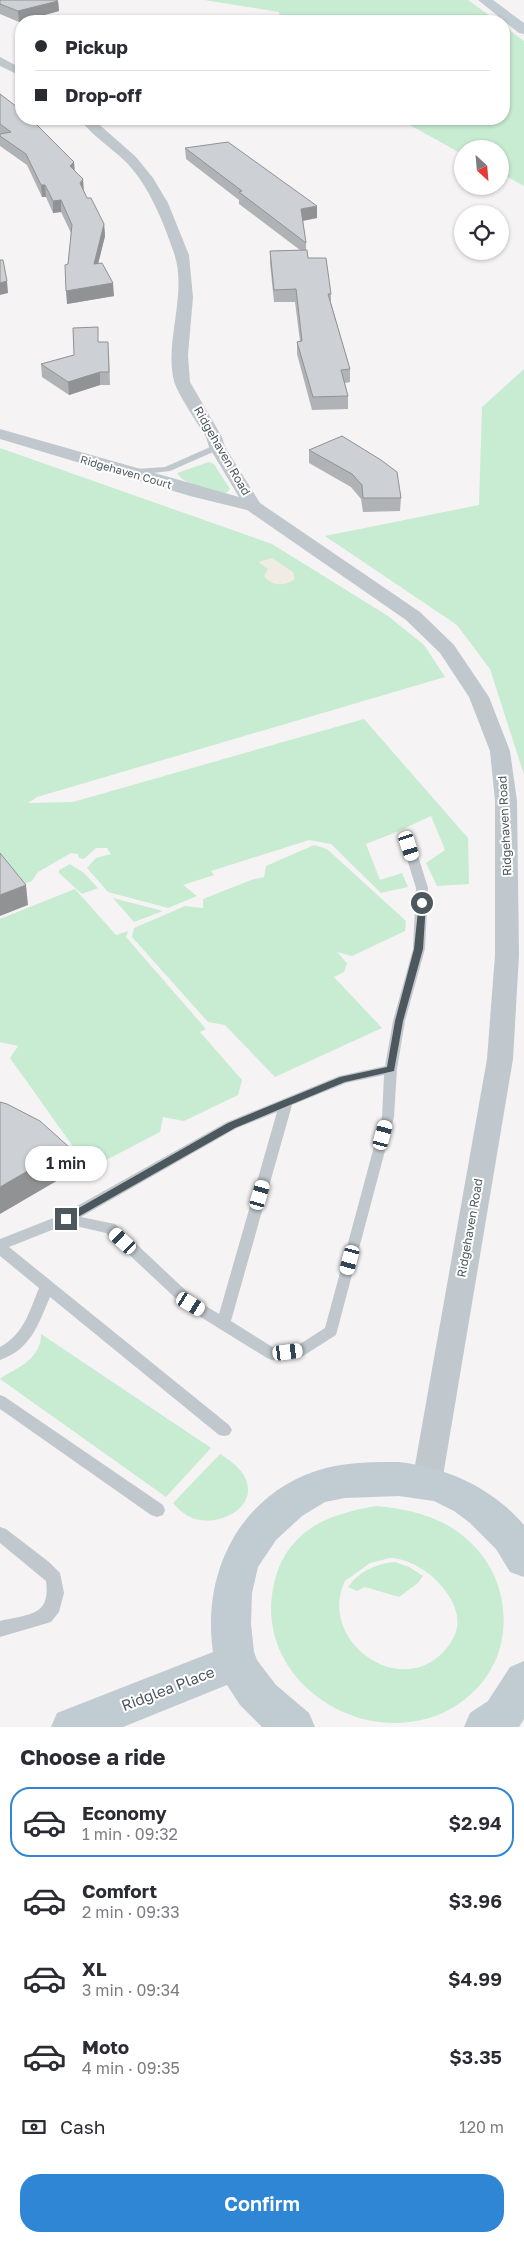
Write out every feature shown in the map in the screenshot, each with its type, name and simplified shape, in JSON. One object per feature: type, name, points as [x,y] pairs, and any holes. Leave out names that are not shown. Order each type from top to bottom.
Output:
[{"type":"street","points":[[485,0],[504,15]]},
{"type":"street","points":[[510,19],[524,30]]},
{"type":"street","points":[[0,61],[15,69]]},
{"type":"street","name":"Ridgehaven Road","points":[[93,125],[131,160],[148,181],[161,203],[182,255],[186,297],[180,355],[182,382],[214,437],[217,447],[253,506],[413,616],[447,649],[479,697],[500,751],[506,802],[507,881],[507,955],[500,1058],[426,1482]]},
{"type":"street","name":"Ridgehaven Court","points":[[0,434],[196,492],[253,506]]},
{"type":"street","points":[[294,1727],[259,1698],[236,1662],[230,1630],[232,1593],[242,1557],[256,1536],[280,1512],[307,1492],[338,1482],[394,1477],[426,1482],[461,1495],[483,1509],[507,1533],[524,1556]]},
{"type":"street","name":"Ridglea Place","points":[[72,1727],[236,1662]]},
{"type":"street","points":[[485,1727],[503,1715],[524,1681]]},
{"type":"lane","points":[[121,470],[143,472],[167,469],[217,447]]},
{"type":"lane","points":[[66,1219],[110,1228],[191,1304],[272,1354],[304,1350],[331,1331],[388,1118],[391,1069],[399,1021],[419,949],[422,888],[409,846]]},
{"type":"lane","points":[[224,1430],[0,1246],[66,1219],[232,1126],[343,1079],[391,1069]]},
{"type":"lane","points":[[223,1324],[286,1103]]},
{"type":"lane","points":[[0,1354],[18,1344],[30,1325],[48,1287]]},
{"type":"lane","points":[[0,1401],[157,1510]]},
{"type":"lane","points":[[0,1534],[54,1578],[56,1593],[53,1607],[46,1617],[0,1629]]},
{"type":"green space","points":[[204,0],[468,0],[489,15],[280,15],[279,12]]},
{"type":"green space","points":[[510,30],[524,41],[524,186],[509,178],[509,140],[454,140],[454,150],[410,125],[510,125]]},
{"type":"green space","points":[[524,369],[524,775],[490,669],[457,625],[325,536],[479,505],[482,407]]},
{"type":"green space","points":[[0,448],[272,544],[388,616],[424,645],[445,677],[37,797],[28,803],[73,802],[364,719],[468,838],[469,884],[437,886],[426,863],[445,850],[431,816],[366,844],[380,880],[402,873],[408,887],[381,893],[331,844],[309,840],[211,871],[214,875],[183,885],[197,896],[168,908],[108,892],[87,868],[96,858],[111,854],[107,848],[96,848],[84,859],[79,858],[78,854],[71,853],[38,872],[32,881],[14,888],[0,870]]},
{"type":"green space","points":[[209,462],[214,464],[230,489],[226,493],[192,485],[177,473]]},
{"type":"green space","points":[[314,845],[327,849],[406,921],[405,931],[352,956],[337,952],[347,963],[344,972],[334,977],[382,1028],[275,1077],[225,1025],[208,1022],[132,937],[134,928],[185,906],[203,908],[203,899],[251,880],[264,877],[266,866]]},
{"type":"green space","points":[[70,864],[84,873],[98,888],[82,894],[59,873],[59,870]]},
{"type":"green space","points":[[75,889],[116,935],[128,931],[126,937],[206,1029],[200,1032],[242,1080],[238,1095],[184,1121],[163,1117],[160,1132],[106,1160],[77,1152],[10,1058],[18,1046],[0,1042],[0,919]]},
{"type":"green space","points":[[113,898],[163,911],[134,922]]},
{"type":"green space","points":[[41,1334],[211,1448],[166,1497],[0,1379],[23,1365],[33,1356],[39,1346]]},
{"type":"green space","points":[[220,1454],[235,1465],[243,1474],[248,1486],[247,1497],[242,1506],[234,1513],[223,1518],[199,1520],[188,1516],[173,1503]]},
{"type":"green space","points":[[376,1506],[401,1509],[438,1520],[460,1533],[470,1542],[484,1558],[495,1577],[501,1597],[504,1618],[502,1638],[496,1658],[486,1677],[472,1693],[455,1707],[436,1716],[404,1723],[393,1723],[367,1720],[343,1712],[321,1699],[302,1683],[287,1663],[276,1641],[271,1616],[273,1589],[278,1570],[286,1553],[312,1527],[332,1517]],"holes":[[[390,1558],[415,1565],[436,1580],[451,1599],[457,1618],[457,1630],[451,1642],[433,1661],[412,1669],[391,1668],[371,1659],[354,1645],[343,1626],[339,1604],[345,1581],[370,1563]]]},
{"type":"green space","points":[[395,1562],[409,1567],[423,1576],[418,1583],[399,1597],[365,1587],[357,1591],[348,1587],[368,1569],[381,1564]]},
{"type":"sand","points":[[272,558],[293,572],[295,579],[283,584],[270,582],[264,576],[268,569],[258,562]]},
{"type":"building","points":[[0,0],[58,1],[18,11],[0,4]]},
{"type":"building","points":[[0,94],[15,105],[15,125],[37,125],[74,162],[70,166],[83,179],[80,183],[87,198],[91,198],[104,224],[94,264],[102,263],[113,283],[66,291],[65,265],[68,264],[72,225],[61,200],[53,201],[45,185],[41,185],[26,154],[0,136],[0,134],[11,132],[0,124]]},
{"type":"building","points":[[228,142],[317,206],[301,209],[306,243],[185,148]]},
{"type":"building","points":[[307,250],[308,258],[326,258],[331,294],[328,294],[350,369],[341,370],[348,396],[313,397],[297,342],[302,341],[296,289],[274,290],[270,251]]},
{"type":"building","points":[[0,260],[3,260],[7,281],[0,283]]},
{"type":"building","points":[[98,327],[98,342],[108,342],[109,372],[100,372],[68,382],[41,364],[74,355],[73,328]]},
{"type":"building","points":[[342,436],[397,472],[401,498],[363,498],[362,485],[352,474],[309,450]]},
{"type":"building","points":[[0,853],[26,885],[0,895]]},
{"type":"building","points":[[0,1102],[40,1121],[69,1147],[0,1187]]},
{"type":"route","points":[[66,1219],[232,1126],[343,1079],[391,1069],[399,1021],[419,949],[422,903]]}]
